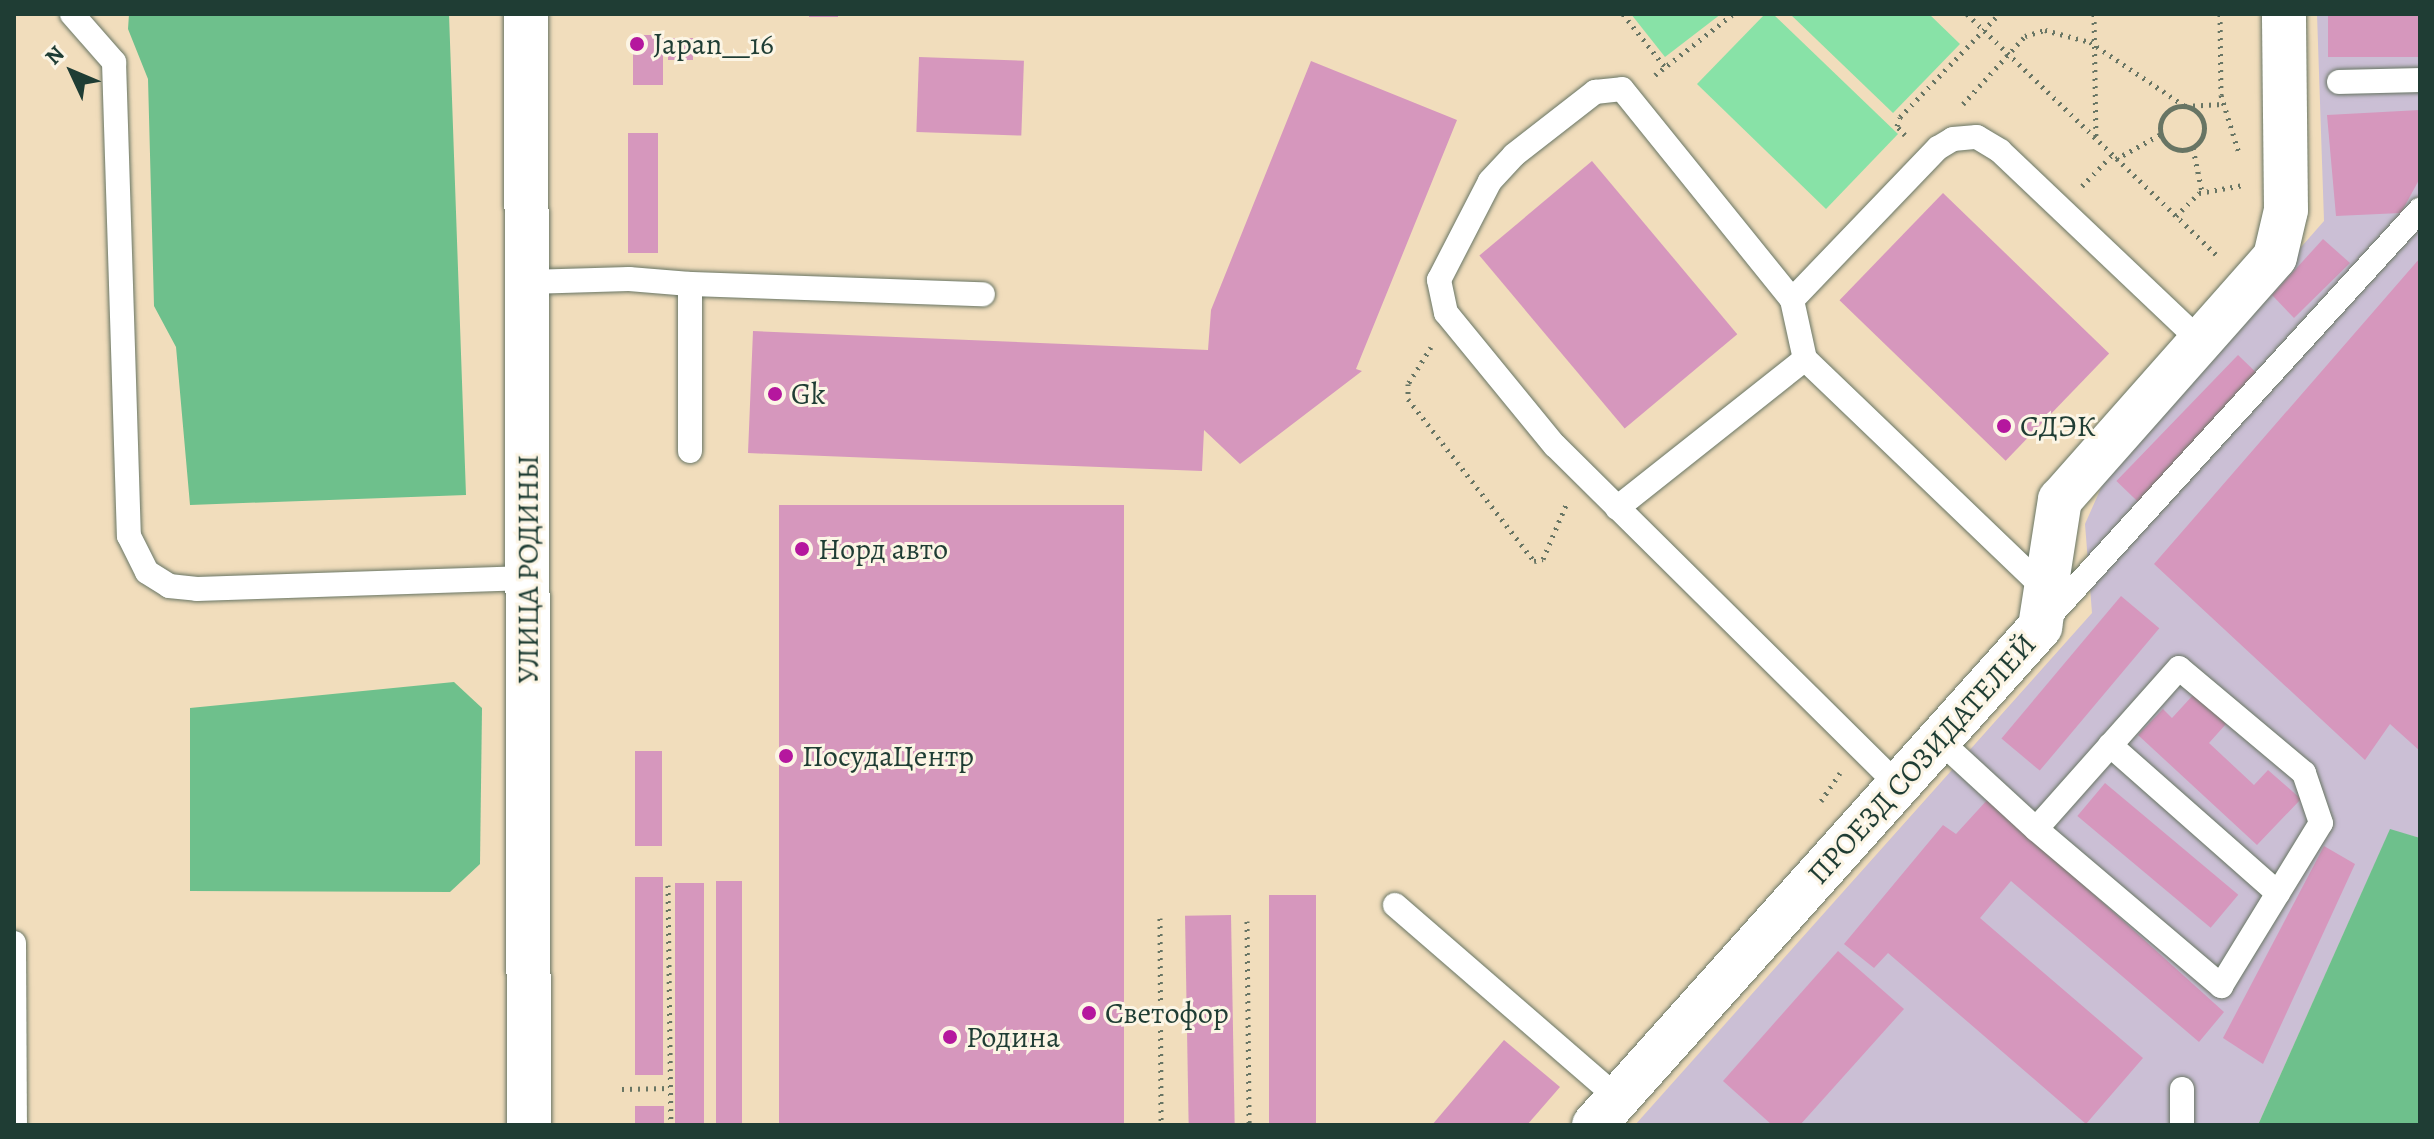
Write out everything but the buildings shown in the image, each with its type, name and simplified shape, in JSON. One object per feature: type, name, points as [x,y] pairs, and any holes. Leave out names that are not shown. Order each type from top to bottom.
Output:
[{"type":"street","name":"УЛИЦА РОДИНЫ","points":[[526,14],[529,1125]]},
{"type":"street","points":[[2042,608],[2060,500],[2262,273],[2284,231],[2284,14]]},
{"type":"street","name":"ПРОЕЗД СОЗИДАТЕЛЕЙ","points":[[1606,1112],[1899,786],[2042,608]]},
{"type":"lane","points":[[72,14],[114,62],[129,536],[147,572],[169,586],[197,589],[528,578]]},
{"type":"lane","points":[[2339,82],[2420,80]]},
{"type":"lane","points":[[1899,786],[1542,433],[1449,317],[1441,303],[1439,280],[1496,173],[1595,92],[1614,88],[1631,95],[1792,300],[1805,359],[2042,608],[2420,210]]},
{"type":"lane","points":[[1792,300],[1929,157],[1953,139],[1966,136],[1988,141],[2000,151],[2201,342]]},
{"type":"lane","points":[[528,282],[983,294]]},
{"type":"lane","points":[[690,284],[690,451]]},
{"type":"lane","points":[[1617,508],[1805,359]]},
{"type":"lane","points":[[1938,739],[2036,829],[2221,986],[2321,823],[2304,773],[2179,668],[2036,829]]},
{"type":"lane","points":[[2110,745],[2278,893]]},
{"type":"lane","points":[[1395,905],[1606,1112]]},
{"type":"lane","points":[[14,943],[15,1125]]},
{"type":"lane","points":[[2182,1089],[2182,1125]]},
{"type":"path","points":[[1623,14],[1665,67]]},
{"type":"path","points":[[1631,95],[1733,14]]},
{"type":"path","points":[[1967,14],[2226,264],[2228,257]]},
{"type":"path","points":[[1929,157],[1897,121],[1999,14]]},
{"type":"path","points":[[2094,14],[2096,139]]},
{"type":"path","points":[[2220,14],[2223,104],[2242,166]]},
{"type":"path","points":[[1966,136],[1964,101],[2008,53],[2032,31],[2069,33],[2095,45],[2199,113],[2205,128],[2193,148],[2202,192]]},
{"type":"path","points":[[2161,134],[2163,117],[2185,106],[2223,104]]},
{"type":"path","points":[[2161,134],[2177,150],[2193,148]]},
{"type":"path","points":[[2116,159],[2141,141],[2161,134]]},
{"type":"path","points":[[2242,199],[2243,176]]},
{"type":"path","points":[[2176,216],[2202,192],[2243,185]]},
{"type":"path","points":[[1449,317],[1408,384],[1408,399],[1534,561],[1543,559],[1559,521]]},
{"type":"path","points":[[668,885],[671,1125]]},
{"type":"path","points":[[1160,918],[1161,1125]]},
{"type":"path","points":[[1247,921],[1249,1125]]},
{"type":"path","points":[[622,1089],[670,1088]]},
{"type":"shaded area","points":[[2317,14],[2420,14],[2420,838],[2390,830],[2258,1125],[1635,1125],[2092,613],[2085,524],[2113,461],[2324,221]]},
{"type":"green space","points":[[129,14],[449,14],[466,495],[190,505],[176,347],[154,306],[148,79],[128,29]]},
{"type":"green space","points":[[1631,14],[1721,14],[1665,57]]},
{"type":"green space","points":[[1765,14],[1773,14],[1898,134],[1826,209],[1697,84]]},
{"type":"green space","points":[[1790,14],[1929,14],[1960,44],[1893,113]]},
{"type":"green space","points":[[454,682],[482,708],[480,864],[450,892],[190,891],[190,708]]},
{"type":"green space","points":[[2390,829],[2420,838],[2420,1125],[2258,1125]]},
{"type":"place","name":"Japan__16","points":[[637,44]]},
{"type":"place","name":"Gk","points":[[775,394]]},
{"type":"place","name":"СДЭК","points":[[2004,426]]},
{"type":"place","name":"Норд авто","points":[[802,549]]},
{"type":"place","name":"ПосудаЦентр","points":[[786,756]]},
{"type":"place","name":"Светофор","points":[[1089,1013]]},
{"type":"place","name":"Родина","points":[[950,1037]]}]
